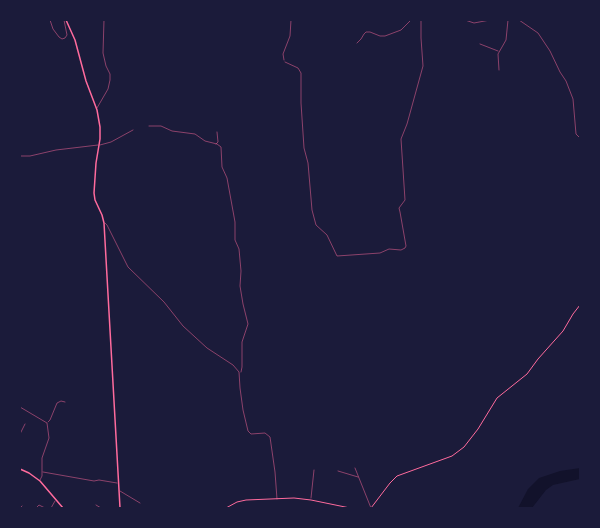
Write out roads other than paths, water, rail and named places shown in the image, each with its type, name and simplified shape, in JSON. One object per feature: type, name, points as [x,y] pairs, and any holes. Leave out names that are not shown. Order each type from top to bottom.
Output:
[{"type":"main road","points":[[65,20],[76,42],[86,81],[97,110],[100,133],[94,193],[95,200],[104,223],[120,508]]},
{"type":"main road","points":[[20,469],[29,473],[40,481],[64,508]]},
{"type":"street","points":[[50,20],[52,29],[62,39],[66,38],[67,35],[65,20]]},
{"type":"street","points":[[97,110],[108,89],[110,80],[110,74],[106,66],[103,53],[104,20]]},
{"type":"street","points":[[284,60],[283,54],[290,36],[291,20]]},
{"type":"street","points":[[357,42],[362,39],[366,32],[384,36],[401,30],[411,20]]},
{"type":"street","points":[[465,20],[474,23],[490,20]]},
{"type":"street","points":[[499,70],[498,56],[499,51],[506,40],[508,20]]},
{"type":"street","points":[[519,20],[538,33],[550,51],[560,72],[568,84],[573,99],[576,134],[580,138]]},
{"type":"street","points":[[480,44],[499,51]]},
{"type":"street","points":[[149,126],[161,126],[172,131],[193,134],[207,142],[216,144],[221,148],[222,167],[227,178],[235,222],[235,240],[239,248],[241,268],[240,286],[248,324],[242,342],[242,367],[240,373],[242,405],[248,431],[252,434],[263,433],[268,435],[270,438],[277,499]]},
{"type":"street","points":[[20,156],[30,156],[82,146],[108,144],[133,130]]},
{"type":"street","points":[[216,144],[218,142],[217,132]]},
{"type":"street","points":[[104,223],[108,225],[128,267],[164,302],[183,326],[211,351],[233,365],[240,373]]},
{"type":"street","points":[[371,508],[397,476],[452,456],[461,450],[475,434],[497,398],[528,374],[538,359],[563,331],[580,305]]},
{"type":"street","points":[[47,423],[50,421],[57,403],[61,401],[65,402]]},
{"type":"street","points":[[20,407],[47,423]]},
{"type":"street","points":[[40,481],[42,472],[42,458],[49,438],[47,423]]},
{"type":"street","points":[[20,434],[26,424]]},
{"type":"street","points":[[356,468],[371,508]]},
{"type":"street","points":[[311,500],[314,470]]},
{"type":"street","points":[[338,470],[359,477]]},
{"type":"street","points":[[42,472],[94,481],[99,480],[119,483]]},
{"type":"street","points":[[119,491],[140,503]]},
{"type":"street","points":[[226,508],[242,501],[294,498],[350,508]]},
{"type":"street","points":[[50,508],[56,500]]},
{"type":"street","points":[[36,508],[39,505],[45,508]]},
{"type":"street","points":[[96,505],[101,508]]}]
